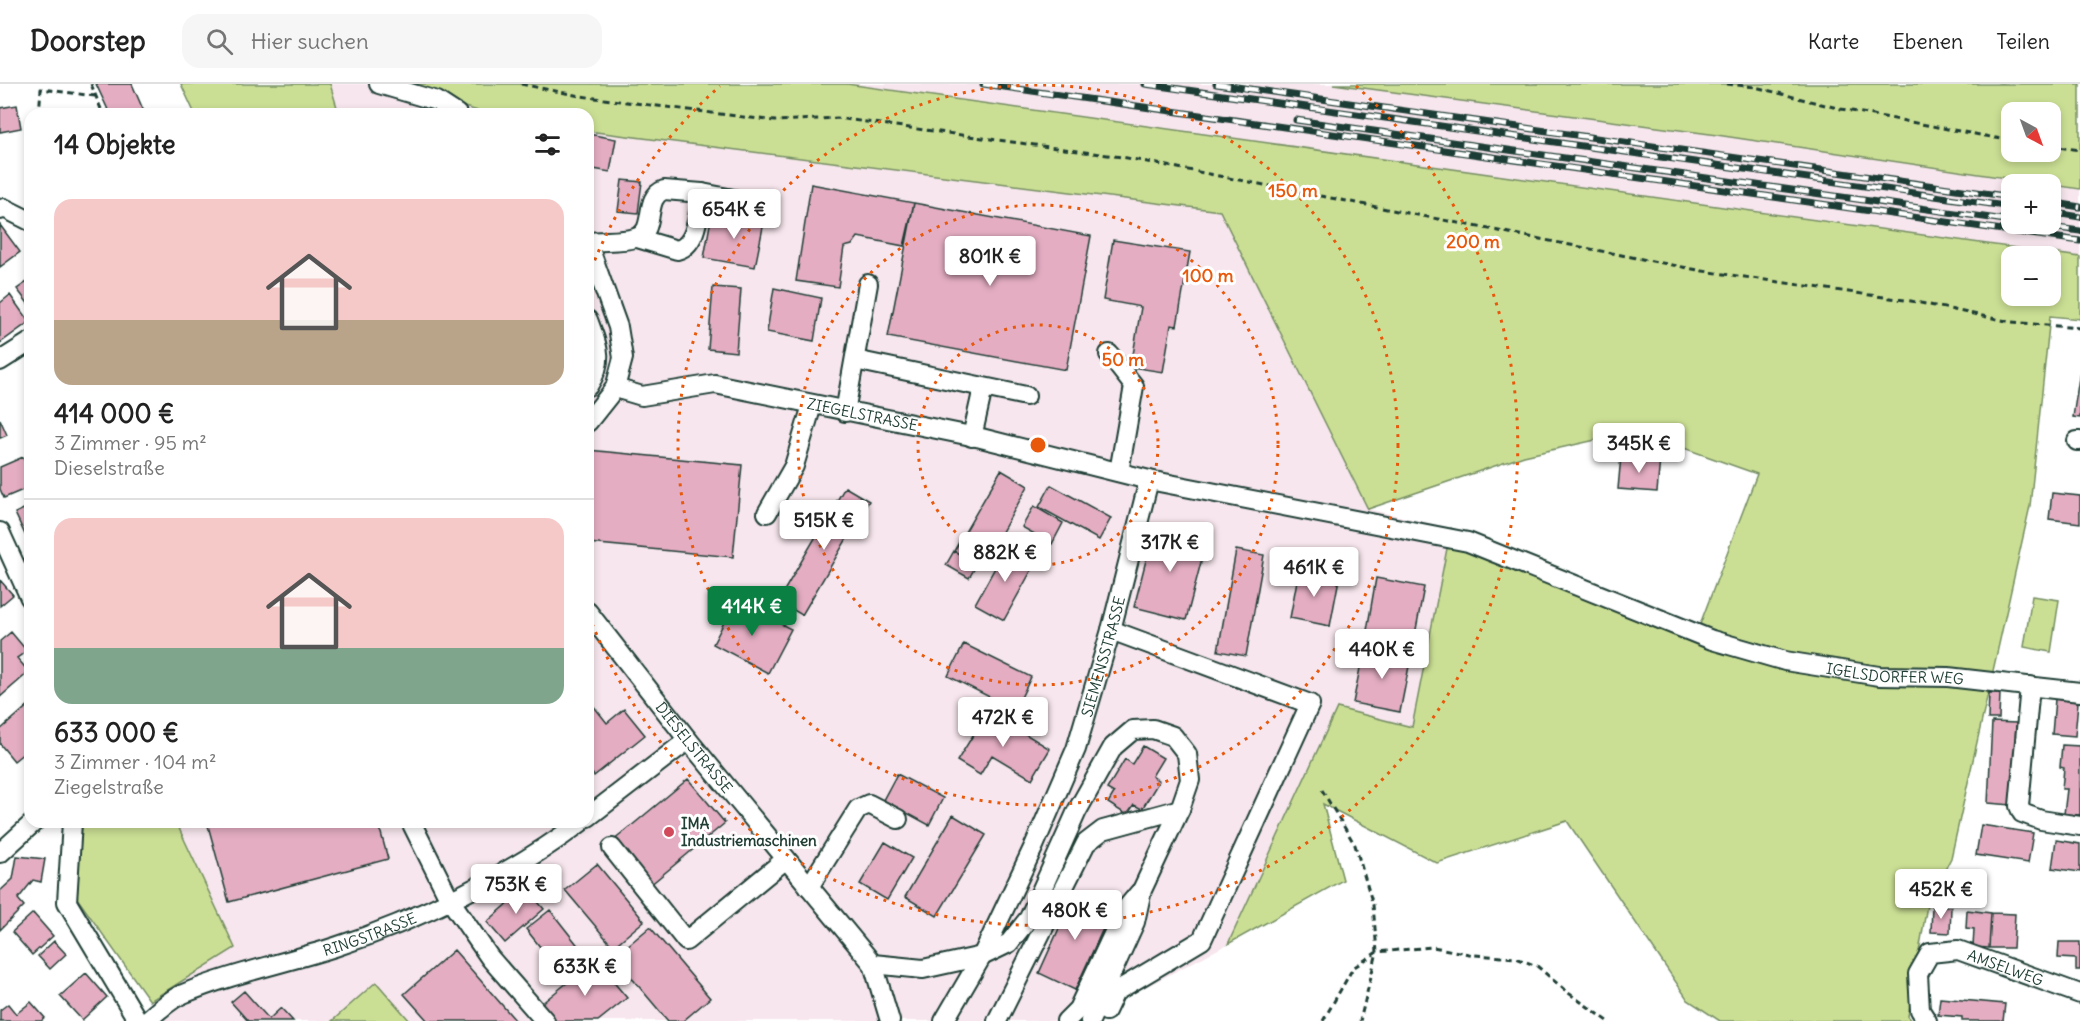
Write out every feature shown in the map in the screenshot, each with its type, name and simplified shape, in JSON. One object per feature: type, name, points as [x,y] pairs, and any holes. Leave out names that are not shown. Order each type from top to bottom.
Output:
[{"type":"street","points":[[379,84],[437,102],[447,108]]},
{"type":"street","points":[[637,238],[646,230],[653,196],[664,190],[702,193],[748,202]]},
{"type":"street","points":[[594,242],[637,238],[677,249],[688,245],[702,193]]},
{"type":"street","points":[[0,210],[4,208],[24,218]]},
{"type":"street","points":[[594,260],[618,327],[623,358],[615,388],[594,418]]},
{"type":"street","points":[[845,412],[868,284]]},
{"type":"street","points":[[594,338],[600,357],[598,371],[594,377]]},
{"type":"street","points":[[0,361],[24,346]]},
{"type":"street","points":[[1109,354],[1134,386],[1119,472]]},
{"type":"street","points":[[855,360],[1026,396]]},
{"type":"street","name":"ZIEGELSTRASSE","points":[[615,388],[642,396],[715,384],[972,437],[1149,480]]},
{"type":"street","points":[[972,437],[983,388]]},
{"type":"street","points":[[767,513],[794,466],[812,405]]},
{"type":"street","name":"SIEMENSSTRASSE","points":[[944,1021],[982,956],[1034,846],[1076,749],[1111,630],[1149,480]]},
{"type":"street","name":"IGELSDORFER WEG","points":[[1149,480],[1468,542],[1712,640],[1785,661],[1879,676],[1948,677],[2080,692]]},
{"type":"street","points":[[0,532],[24,585]]},
{"type":"street","name":"DIESELSTRASSE","points":[[594,620],[688,740],[873,964],[890,1021]]},
{"type":"street","points":[[1102,1021],[1115,992],[1202,940],[1310,704],[1111,630]]},
{"type":"street","points":[[2030,686],[2019,806],[2022,813],[2041,820],[2080,826]]},
{"type":"street","points":[[873,964],[923,969],[982,956],[1009,943],[1029,918],[1077,811],[1113,747],[1133,730],[1154,729],[1173,736],[1187,754],[1190,780],[1180,809],[1142,890],[1135,922],[1090,1021]]},
{"type":"street","points":[[594,812],[688,740]]},
{"type":"street","points":[[809,887],[858,809],[869,804],[898,819]]},
{"type":"street","points":[[997,1021],[1086,843],[1103,830],[1180,809]]},
{"type":"street","points":[[0,853],[27,828]]},
{"type":"street","points":[[72,828],[67,902],[138,1021]]},
{"type":"street","points":[[414,828],[450,900],[490,958],[545,1021]]},
{"type":"street","name":"RINGSTRASSE","points":[[146,1021],[181,994],[337,947],[401,924],[450,900],[554,842],[573,828]]},
{"type":"street","points":[[612,848],[686,940],[786,859]]},
{"type":"street","points":[[1066,1021],[1078,1009],[1124,911],[1142,890]]},
{"type":"street","name":"AMSELWEG","points":[[1927,1021],[1920,1010],[1918,974],[1930,953],[1958,950],[2080,994]]},
{"type":"path","points":[[91,84],[100,108]]},
{"type":"path","points":[[521,84],[580,96],[775,121],[837,118],[1122,157],[1703,271],[1911,301],[2011,322],[2080,328]]},
{"type":"path","points":[[1727,84],[1755,87],[1841,110],[2001,139]]},
{"type":"path","points":[[39,108],[41,89],[95,96]]},
{"type":"path","points":[[2061,147],[2080,150]]},
{"type":"path","points":[[1322,790],[1355,845],[1372,905],[1377,952],[1360,1021]]},
{"type":"path","points":[[1323,1021],[1353,968],[1377,952],[1433,947],[1474,956],[1516,958],[1537,966],[1567,992],[1608,1021]]},
{"type":"shaded area","points":[[330,84],[387,84],[468,108],[337,108]]},
{"type":"shaded area","points":[[847,84],[1333,84],[1710,134],[2001,177],[2001,234],[2061,234],[2061,186],[2080,189],[2080,257],[2061,254],[2061,246],[2002,246]]},
{"type":"shaded area","points":[[594,132],[1220,211],[1368,509],[1451,528],[1412,728],[1337,708],[1228,944],[1119,1001],[1110,1021],[158,1021],[150,1001],[234,948],[179,828],[594,828]]},
{"type":"green space","points":[[181,84],[330,84],[337,108],[192,108]]},
{"type":"green space","points":[[387,84],[847,84],[2002,246],[2001,306],[2061,306],[2061,254],[2080,257],[2080,319],[2050,316],[2030,506],[1951,858],[1927,905],[1908,1016],[1912,1021],[1720,1021],[1688,1000],[1567,821],[1437,863],[1323,804],[1343,880],[1228,944],[1337,708],[1412,727],[1451,528],[1699,627],[1757,474],[1636,431],[1524,456],[1368,509],[1220,211],[594,132],[594,108],[468,108]]},
{"type":"green space","points":[[1333,84],[2080,84],[2080,189],[2061,186],[2061,174],[2001,174],[2001,177],[1710,134]]},
{"type":"green space","points":[[2032,596],[2059,600],[2051,652],[2024,647]]},
{"type":"green space","points":[[82,828],[179,828],[235,948],[150,1001],[77,898]]},
{"type":"green space","points":[[376,982],[410,1021],[332,1021]]},
{"type":"building","points":[[96,84],[132,84],[142,108],[107,108]]},
{"type":"building","points":[[17,105],[21,128],[0,132],[0,108]]},
{"type":"building","points":[[594,135],[616,139],[610,172],[594,169]]},
{"type":"building","points":[[622,180],[642,182],[638,213],[618,211]]},
{"type":"building","points":[[811,184],[914,203],[904,246],[858,237],[852,245],[844,247],[838,287],[796,281]]},
{"type":"building","points":[[914,203],[1091,236],[1066,370],[888,337]]},
{"type":"building","points":[[712,213],[764,222],[755,267],[704,258]]},
{"type":"building","points":[[0,225],[20,252],[0,267]]},
{"type":"building","points":[[1113,240],[1190,252],[1177,326],[1171,325],[1163,372],[1131,367],[1141,307],[1103,300]]},
{"type":"building","points":[[24,284],[24,298],[17,289]]},
{"type":"building","points":[[713,287],[741,289],[736,352],[708,349]]},
{"type":"building","points":[[774,288],[821,298],[814,341],[767,332]]},
{"type":"building","points":[[10,295],[24,315],[24,326],[0,343],[0,303]]},
{"type":"building","points":[[2080,371],[2080,418],[2073,417]]},
{"type":"building","points":[[0,419],[7,435],[0,438]]},
{"type":"building","points":[[594,451],[742,465],[733,557],[594,544]]},
{"type":"building","points":[[1621,456],[1660,459],[1657,492],[1618,489]]},
{"type":"building","points":[[23,457],[24,490],[4,498],[0,489],[0,467]]},
{"type":"building","points":[[1001,470],[1028,486],[982,567],[954,551]]},
{"type":"building","points":[[1051,485],[1111,518],[1099,540],[1039,507]]},
{"type":"building","points":[[845,487],[869,501],[802,615],[778,601]]},
{"type":"building","points":[[2052,493],[2080,496],[2080,523],[2049,519]]},
{"type":"building","points":[[1034,506],[1063,523],[1052,544],[1022,527]]},
{"type":"building","points":[[24,509],[24,532],[15,513]]},
{"type":"building","points":[[1155,525],[1207,539],[1186,620],[1134,607]]},
{"type":"building","points":[[1007,546],[1036,562],[1004,620],[975,604]]},
{"type":"building","points":[[1236,550],[1264,555],[1246,656],[1218,651]]},
{"type":"building","points":[[954,551],[977,564],[969,578],[946,565]]},
{"type":"building","points":[[1299,570],[1339,579],[1330,626],[1290,618]]},
{"type":"building","points":[[1376,578],[1424,587],[1411,656],[1364,648]]},
{"type":"building","points":[[0,580],[13,595],[0,606]]},
{"type":"building","points":[[735,601],[791,629],[768,673],[713,644]]},
{"type":"building","points":[[11,632],[24,647],[24,653],[17,658],[24,666],[24,676],[0,697],[0,641]]},
{"type":"building","points":[[964,644],[1031,677],[1015,710],[948,676]]},
{"type":"building","points":[[1364,648],[1411,656],[1400,712],[1353,703]]},
{"type":"building","points":[[1989,693],[2000,693],[1999,719],[1988,719]]},
{"type":"building","points":[[2055,699],[2078,702],[2075,736],[2052,734]]},
{"type":"building","points":[[594,707],[607,723],[624,709],[645,735],[594,776]]},
{"type":"building","points":[[24,709],[24,753],[14,761],[0,744],[0,730]]},
{"type":"building","points":[[988,711],[1050,749],[1032,779],[992,755],[980,775],[957,761]]},
{"type":"building","points":[[1992,722],[2016,723],[2012,805],[1988,803]]},
{"type":"building","points":[[2062,745],[2080,746],[2080,815],[2064,814],[2067,789],[2062,789],[2064,768],[2060,767]]},
{"type":"building","points":[[1143,746],[1163,758],[1152,776],[1159,781],[1142,809],[1134,805],[1127,815],[1108,803],[1114,793],[1107,789],[1125,759],[1132,764]]},
{"type":"building","points":[[897,774],[943,798],[929,825],[883,800]]},
{"type":"building","name":"IMA Industriemaschinen","points":[[688,779],[725,823],[649,886],[613,841]]},
{"type":"building","points":[[953,815],[986,835],[937,916],[905,897]]},
{"type":"building","points":[[1981,825],[2033,833],[2028,863],[1976,855]]},
{"type":"building","points":[[209,828],[380,828],[388,859],[229,902]]},
{"type":"building","points":[[2056,840],[2080,844],[2080,872],[2052,868]]},
{"type":"building","points":[[885,842],[912,858],[887,900],[860,884]]},
{"type":"building","points":[[17,856],[45,859],[41,882],[33,880],[18,899],[24,906],[0,930],[0,891],[13,879]]},
{"type":"building","points":[[597,864],[644,921],[613,947],[565,890]]},
{"type":"building","points":[[526,888],[544,909],[505,943],[487,922]]},
{"type":"building","points":[[1075,893],[1112,909],[1075,990],[1039,973]]},
{"type":"building","points":[[1932,906],[1951,907],[1950,933],[1931,932]]},
{"type":"building","points":[[550,910],[587,957],[563,976],[526,929]]},
{"type":"building","points":[[1967,910],[1991,913],[1989,948],[1973,947],[1974,929],[1966,928]]},
{"type":"building","points":[[33,913],[53,936],[32,955],[12,932]]},
{"type":"building","points":[[1991,913],[2015,914],[2013,948],[1989,948]]},
{"type":"building","points":[[650,927],[710,998],[683,1021],[668,1021],[614,957]]},
{"type":"building","points":[[54,941],[66,954],[50,969],[38,956]]},
{"type":"building","points":[[2059,942],[2080,942],[2080,970],[2076,970],[2076,959],[2058,958]]},
{"type":"building","points":[[454,950],[516,1021],[428,1021],[404,994]]},
{"type":"building","points":[[595,960],[627,998],[598,1021],[555,1021],[541,1004]]},
{"type":"building","points":[[86,973],[107,997],[82,1020],[60,996]]},
{"type":"building","points":[[244,991],[269,1019],[281,1008],[293,1021],[248,1021],[231,1002]]},
{"type":"building","points":[[1940,998],[2005,1004],[2003,1021],[1962,1021],[1962,1017],[1938,1015]]},
{"type":"building","points":[[31,1002],[45,1018],[41,1021],[0,1021],[0,1010],[8,1004],[16,1014]]},
{"type":"railway","points":[[983,84],[2080,241]]},
{"type":"railway","points":[[1145,84],[2001,205]]},
{"type":"railway","points":[[1216,84],[2001,195]]},
{"type":"railway","points":[[1296,120],[2001,219]]},
{"type":"railway","points":[[2061,204],[2080,207]]},
{"type":"railway","points":[[2061,214],[2080,217]]},
{"type":"railway","points":[[2061,228],[2080,231]]},
{"type":"place","name":"IMA Industriemaschinen","points":[[669,832]]}]
